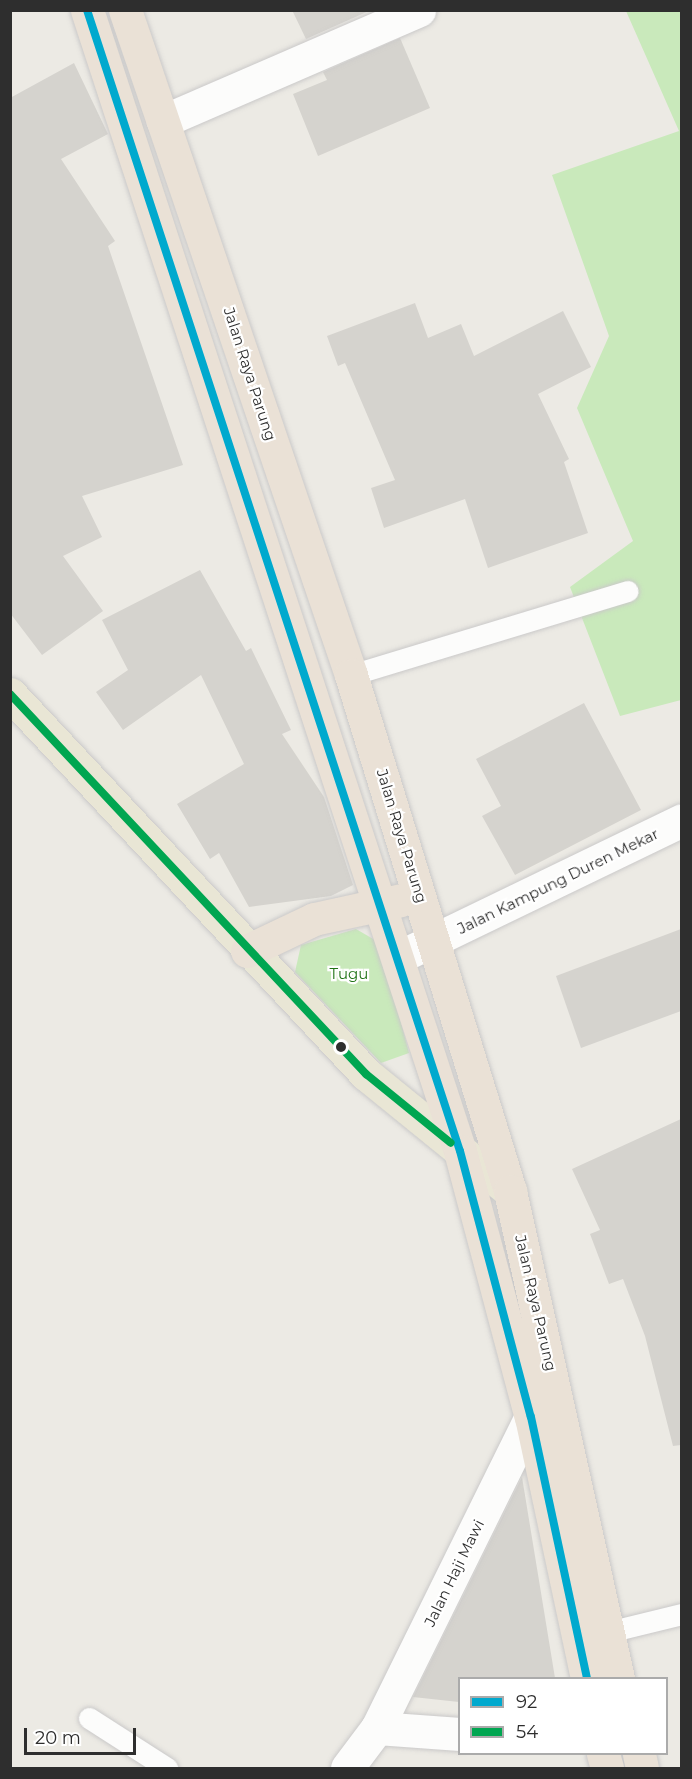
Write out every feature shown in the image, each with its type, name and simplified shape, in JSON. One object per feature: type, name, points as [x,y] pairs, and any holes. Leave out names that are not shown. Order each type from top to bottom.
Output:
[{"type":"highway","points":[[87,10],[165,237],[460,1150],[531,1417],[587,1677]]},
{"type":"highway","name":"Jalan Raya Parung","points":[[125,10],[201,226],[351,675],[421,895],[510,1191],[558,1394],[604,1633],[618,1677]]},
{"type":"highway","points":[[165,237],[201,226]]},
{"type":"highway","points":[[248,951],[314,919],[421,895]]},
{"type":"main road","points":[[10,694],[248,951],[366,1074],[510,1191]]},
{"type":"street","points":[[163,122],[419,10]]},
{"type":"street","name":"Jalan Kampung Duren Mekar","points":[[399,957],[681,820]]},
{"type":"street","name":"Jalan Haji Mawi","points":[[347,1768],[377,1728],[531,1417]]},
{"type":"street","points":[[377,1728],[458,1734]]},
{"type":"lane","points":[[351,675],[628,591]]},
{"type":"lane","points":[[604,1633],[681,1614]]},
{"type":"lane","points":[[89,1718],[167,1768]]},
{"type":"green space","points":[[626,11],[681,11],[681,700],[620,716],[570,587],[633,541],[577,408],[609,336],[552,175],[679,131]]},
{"type":"green space","name":"Tugu","points":[[356,929],[380,943],[409,1053],[381,1063],[295,972],[301,945]]},
{"type":"building","points":[[292,10],[371,10],[306,39]]},
{"type":"building","points":[[400,38],[430,108],[318,156],[293,94],[327,80],[323,72]]},
{"type":"building","points":[[74,63],[108,134],[61,159],[115,241],[108,246],[183,465],[82,496],[102,537],[63,556],[103,611],[42,655],[10,613],[10,98]]},
{"type":"building","points":[[415,303],[428,338],[461,324],[474,356],[563,311],[591,367],[538,394],[569,459],[564,462],[588,533],[488,568],[465,499],[384,528],[371,488],[395,480],[345,363],[338,366],[327,336]]},
{"type":"building","points":[[200,570],[246,651],[251,648],[291,730],[282,734],[324,797],[353,885],[331,896],[249,907],[219,853],[210,859],[177,804],[244,764],[201,675],[123,730],[96,692],[128,670],[102,620]]},
{"type":"building","points":[[584,703],[641,810],[515,875],[482,816],[501,806],[476,759]]},
{"type":"building","points":[[681,929],[681,1011],[581,1048],[556,976]]},
{"type":"building","points":[[681,1119],[681,1445],[673,1446],[645,1336],[623,1279],[609,1284],[590,1234],[600,1230],[572,1169]]},
{"type":"building","points":[[522,1477],[555,1677],[458,1677],[458,1702],[413,1697]]},
{"type":"transit line","name":"92","points":[[87,10],[460,1151],[531,1417],[587,1677]]},
{"type":"transit line","name":"54","points":[[10,694],[366,1074],[451,1143]]}]
